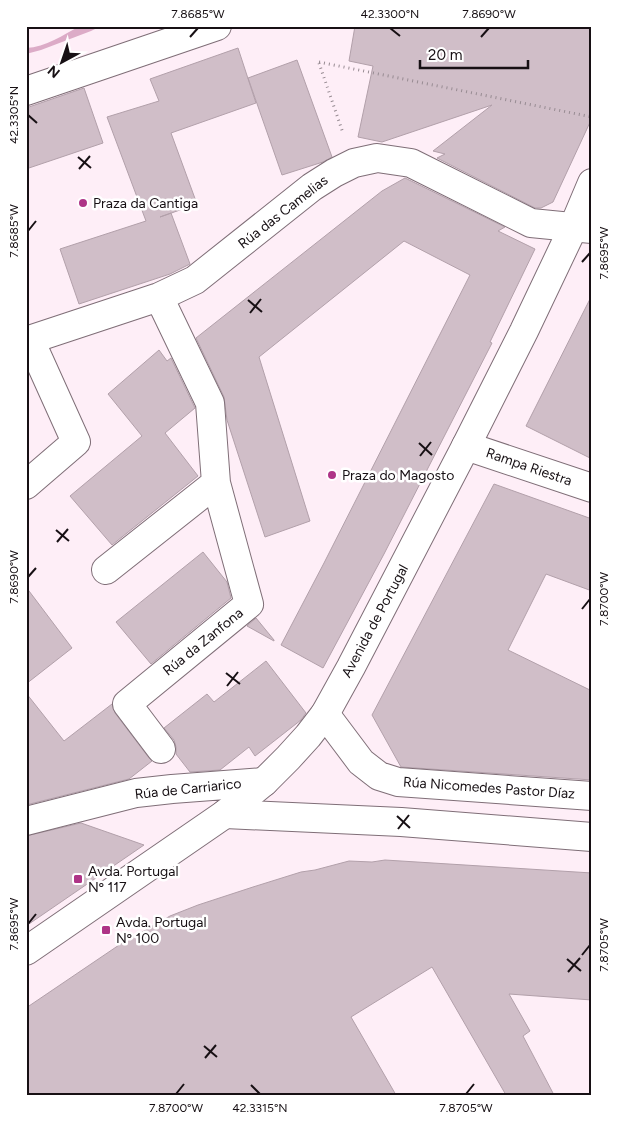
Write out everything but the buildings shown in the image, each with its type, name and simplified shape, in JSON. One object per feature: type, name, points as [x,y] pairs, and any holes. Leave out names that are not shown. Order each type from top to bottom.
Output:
[{"type":"street","points":[[26,91],[217,26]]},
{"type":"street","name":"Rúa das Camelias","points":[[28,340],[159,297],[195,280],[312,187],[334,173],[354,164],[377,158],[411,164],[531,223],[582,228]]},
{"type":"street","name":"Avenida de Portugal","points":[[26,951],[225,814],[264,782],[288,758],[325,714],[356,658],[524,332],[582,228],[592,183]]},
{"type":"street","name":"Rúa da Zanfona","points":[[159,297],[210,403],[216,483],[249,604],[127,704],[161,749]]},
{"type":"street","points":[[26,485],[76,442],[28,340]]},
{"type":"street","name":"Rampa Riestra","points":[[466,446],[592,488]]},
{"type":"street","points":[[106,570],[216,483]]},
{"type":"street","name":"Rúa Nicomedes Pastor Díaz","points":[[325,714],[361,762],[379,776],[398,782],[592,796]]},
{"type":"street","name":"Rúa de Carriarico","points":[[26,821],[136,793],[172,788],[264,782]]},
{"type":"street","points":[[225,814],[401,822],[592,837]]},
{"type":"path","points":[[354,164],[319,62],[592,116]]},
{"type":"shaded area","points":[[80,26],[101,26],[26,54],[26,48],[47,43]]},
{"type":"place","name":"Praza da Cantiga","points":[[83,203]]},
{"type":"place","name":"Praza do Magosto","points":[[332,475]]},
{"type":"place","name":"Avda. Portugal Nº 117","points":[[78,879]]},
{"type":"place","name":"Avda. Portugal Nº 100","points":[[106,930]]}]
